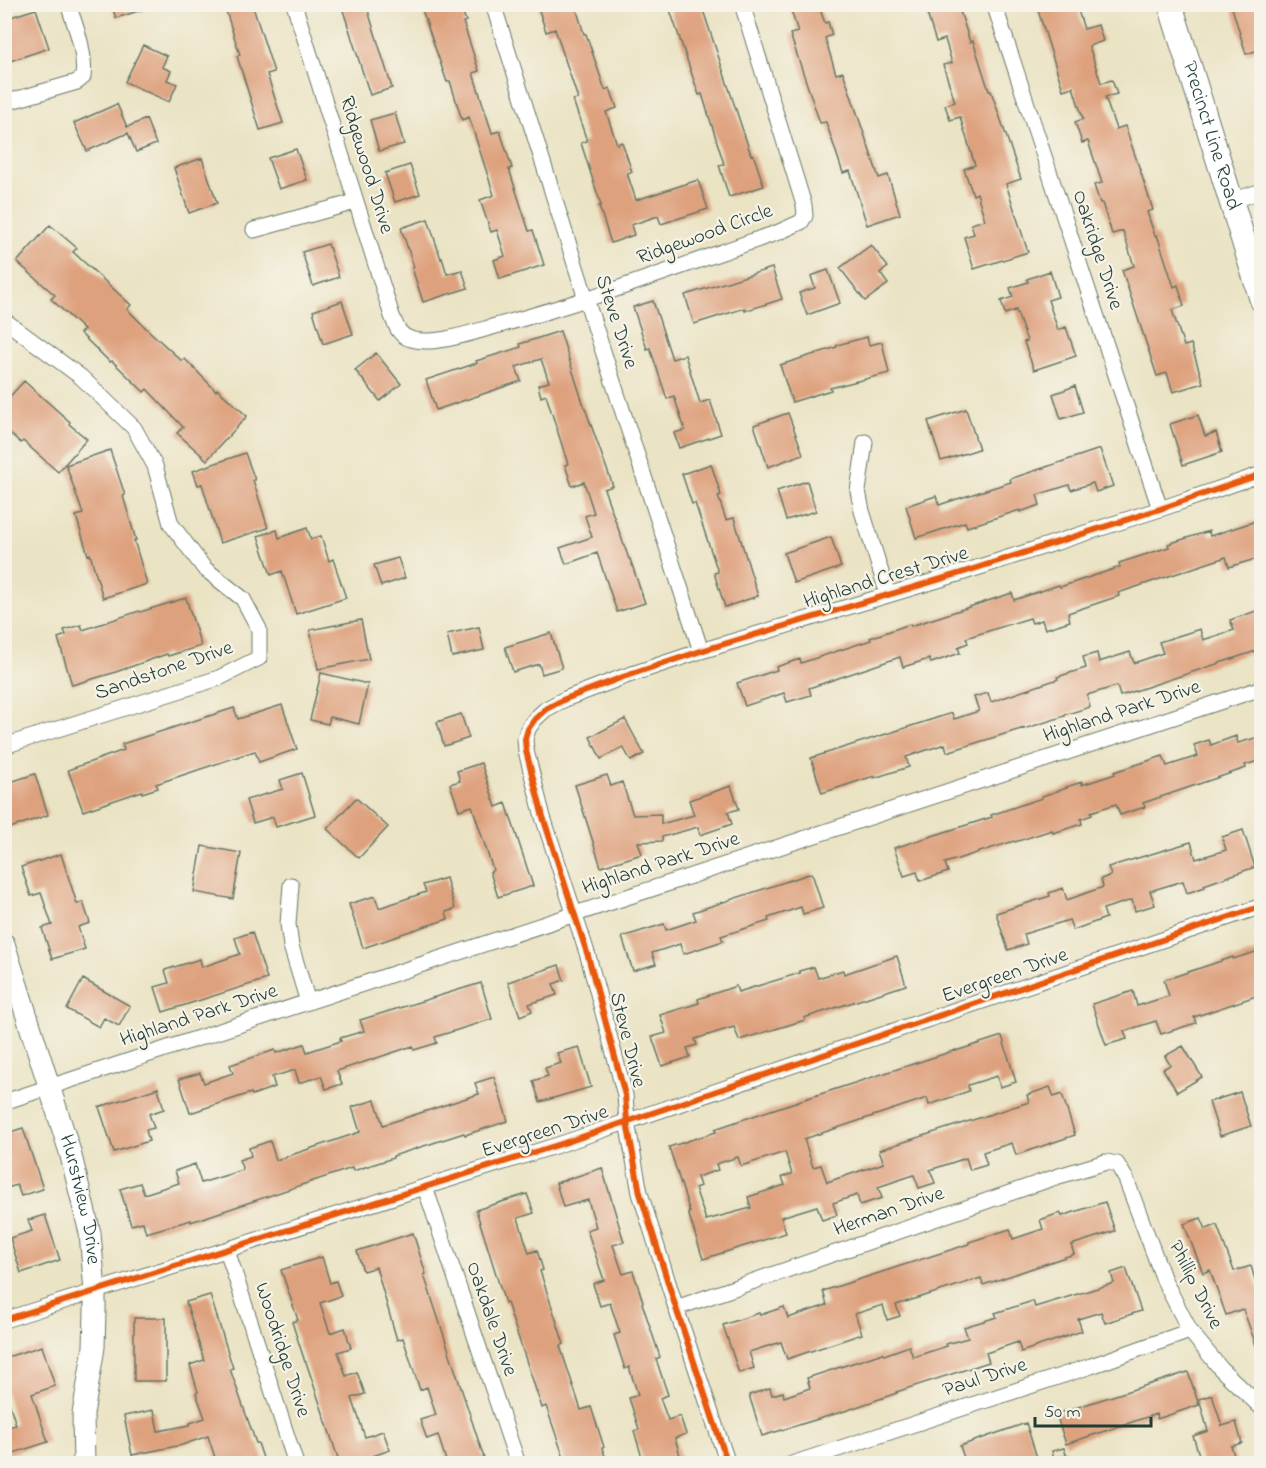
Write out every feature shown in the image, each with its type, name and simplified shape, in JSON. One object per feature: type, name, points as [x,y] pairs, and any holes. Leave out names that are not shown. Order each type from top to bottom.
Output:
[{"type":"main road","name":"Precinct Line Road","points":[[1170,4],[1262,300]]},
{"type":"street","points":[[4,103],[77,82],[83,77],[82,50],[68,4]]},
{"type":"street","name":"Ridgewood Drive","points":[[294,4],[392,316],[403,335]]},
{"type":"street","name":"Steve Drive","points":[[493,4],[701,651]]},
{"type":"street","name":"Ridgewood Circle","points":[[403,335],[412,340],[426,341],[453,337],[538,315],[779,232],[801,222],[805,216],[804,205],[742,4]]},
{"type":"street","name":"Oakridge Drive","points":[[994,4],[1160,509]]},
{"type":"street","points":[[1231,201],[1262,191]]},
{"type":"street","points":[[254,230],[355,202]]},
{"type":"street","name":"Sandstone Drive","points":[[4,320],[81,377],[134,428],[155,466],[171,524],[204,568],[243,599],[259,628],[259,658],[219,678],[4,746]]},
{"type":"street","points":[[865,442],[858,491],[888,595]]},
{"type":"street","name":"Highland Crest Drive","points":[[528,729],[546,710],[565,699],[623,677],[1160,509],[1262,474]]},
{"type":"street","name":"Highland Park Drive","points":[[4,1102],[1262,688]]},
{"type":"street","name":"Steve Drive","points":[[528,729],[525,739],[526,751],[543,817],[588,956],[625,1095],[627,1122],[640,1193],[728,1464]]},
{"type":"street","points":[[291,885],[289,935],[308,1002]]},
{"type":"street","name":"Evergreen Drive","points":[[4,1320],[627,1122],[1262,906]]},
{"type":"street","name":"Hurstview Drive","points":[[4,944],[70,1152],[90,1233],[95,1291],[94,1347],[83,1414],[84,1464]]},
{"type":"street","name":"Herman Drive","points":[[676,1308],[1059,1176],[1106,1162],[1118,1164]]},
{"type":"street","name":"Phillip Drive","points":[[1118,1164],[1126,1179],[1164,1280],[1190,1331],[1221,1369],[1262,1408]]},
{"type":"street","name":"Oakdale Drive","points":[[425,1187],[518,1464]]},
{"type":"street","name":"Woodridge Drive","points":[[227,1250],[296,1464]]},
{"type":"street","name":"Paul Drive","points":[[792,1464],[1091,1366],[1190,1331]]},
{"type":"building","points":[[111,4],[150,4],[151,7],[116,18]]},
{"type":"building","points":[[234,4],[252,4],[274,72],[267,74],[283,123],[260,130],[225,8]]},
{"type":"building","points":[[341,4],[366,4],[392,88],[370,95]]},
{"type":"building","points":[[420,4],[447,4],[448,9],[460,5],[466,21],[463,22],[479,71],[473,73],[492,133],[500,131],[512,168],[509,169],[529,231],[533,230],[544,265],[500,279],[494,260],[505,256],[497,230],[491,232],[480,200],[494,195],[469,117],[462,120],[450,81],[447,82]]},
{"type":"building","points":[[537,4],[575,4],[605,90],[610,88],[617,108],[606,112],[617,144],[622,142],[632,172],[627,173],[636,200],[698,180],[708,209],[661,224],[658,216],[631,225],[634,235],[611,243],[581,143],[587,141],[573,100],[578,99],[555,29],[546,32]]},
{"type":"building","points":[[687,4],[701,4],[751,155],[753,154],[764,186],[729,197],[719,165],[724,164],[702,94],[699,95],[670,10]]},
{"type":"building","points":[[789,4],[818,4],[825,23],[828,22],[832,35],[825,38],[836,74],[843,72],[879,178],[888,175],[900,214],[867,225],[850,171],[843,173],[826,122],[820,123],[790,34],[798,32]]},
{"type":"building","points":[[924,4],[949,4],[951,11],[959,8],[970,42],[973,41],[1021,179],[1006,184],[1028,252],[974,269],[964,237],[974,234],[971,224],[985,220],[977,193],[973,195],[964,169],[975,165],[960,117],[950,120],[945,105],[955,102],[943,65],[952,63],[945,39],[936,42]]},
{"type":"building","points":[[1036,4],[1076,4],[1084,29],[1098,25],[1103,41],[1089,46],[1101,83],[1112,80],[1117,94],[1105,97],[1116,129],[1125,126],[1137,161],[1153,210],[1147,212],[1174,287],[1178,285],[1184,306],[1172,310],[1184,346],[1191,344],[1203,383],[1173,392],[1167,373],[1157,376],[1122,270],[1134,266],[1123,231],[1112,234],[1102,203],[1100,203],[1094,185],[1102,183],[1088,141],[1082,143],[1075,122],[1083,119],[1073,87],[1063,90]]},
{"type":"building","points":[[1231,4],[1262,4],[1262,49],[1246,54]]},
{"type":"building","points":[[36,9],[49,48],[7,62],[4,54],[4,19]]},
{"type":"building","points":[[143,45],[167,56],[162,67],[171,71],[167,80],[177,84],[169,102],[125,82]]},
{"type":"building","points":[[117,104],[127,127],[146,119],[156,144],[136,152],[128,133],[87,151],[74,123]]},
{"type":"building","points":[[395,113],[404,144],[379,151],[370,120]]},
{"type":"building","points":[[296,149],[307,180],[279,189],[268,158]]},
{"type":"building","points":[[202,158],[217,203],[189,213],[174,168]]},
{"type":"building","points":[[410,165],[420,194],[395,202],[385,173]]},
{"type":"building","points":[[428,219],[447,274],[462,270],[468,288],[423,302],[401,228]]},
{"type":"building","points":[[50,225],[77,248],[73,252],[131,305],[127,309],[148,330],[182,361],[185,359],[216,391],[217,389],[247,416],[207,460],[177,433],[183,427],[147,389],[144,392],[80,333],[84,330],[51,299],[55,295],[17,262]]},
{"type":"building","points":[[328,244],[339,277],[313,286],[302,252]]},
{"type":"building","points":[[871,245],[888,267],[880,273],[888,284],[865,301],[840,268]]},
{"type":"building","points":[[772,268],[782,299],[694,324],[685,295]]},
{"type":"building","points":[[828,270],[840,303],[807,315],[799,293],[815,288],[811,276]]},
{"type":"building","points":[[1050,271],[1058,297],[1048,300],[1058,330],[1066,327],[1076,356],[1034,370],[1016,310],[1005,314],[1001,301],[1013,297],[1010,288]]},
{"type":"building","points":[[342,301],[353,334],[323,344],[313,311]]},
{"type":"building","points":[[653,301],[672,359],[685,355],[700,403],[710,400],[721,434],[679,448],[674,433],[685,430],[674,396],[667,399],[633,307]]},
{"type":"building","points":[[560,331],[613,486],[604,489],[645,603],[617,612],[597,553],[566,564],[560,548],[592,537],[585,516],[594,513],[584,482],[572,486],[565,465],[568,464],[546,395],[541,397],[538,385],[549,382],[541,359],[516,367],[521,381],[436,410],[426,380]]},
{"type":"building","points":[[867,337],[869,345],[882,342],[889,373],[830,388],[831,390],[792,402],[780,365]]},
{"type":"building","points":[[376,353],[401,384],[380,401],[355,370]]},
{"type":"building","points":[[24,381],[87,439],[58,472],[23,441],[21,443],[4,428],[4,403]]},
{"type":"building","points":[[1075,386],[1083,412],[1061,419],[1053,394]]},
{"type":"building","points":[[966,409],[979,449],[941,461],[928,421]]},
{"type":"building","points":[[788,413],[803,454],[768,467],[754,425]]},
{"type":"building","points":[[1198,415],[1205,436],[1216,432],[1222,452],[1183,465],[1170,424]]},
{"type":"building","points":[[1100,449],[1113,486],[1096,492],[1093,483],[1071,490],[1069,485],[1037,495],[1040,505],[1020,512],[1020,510],[967,527],[965,522],[916,538],[906,506],[936,496],[939,505],[1011,482],[1010,479]]},
{"type":"building","points":[[110,450],[125,495],[123,496],[147,584],[103,598],[76,516],[83,514],[66,465]]},
{"type":"building","points":[[245,453],[268,528],[220,543],[202,484],[198,485],[193,471]]},
{"type":"building","points":[[711,464],[726,520],[734,518],[758,596],[725,607],[714,573],[718,572],[695,503],[692,504],[682,474]]},
{"type":"building","points":[[807,481],[816,511],[786,520],[777,491]]},
{"type":"building","points":[[1262,519],[1262,557],[1229,567],[1226,557],[1118,593],[1119,596],[1068,613],[1070,621],[1045,629],[1042,620],[1032,623],[1030,618],[966,638],[968,643],[958,647],[960,653],[931,663],[929,659],[903,667],[900,657],[809,688],[811,695],[787,702],[784,693],[745,706],[737,683],[777,670],[776,667],[800,659],[801,663],[871,640],[870,638],[910,624],[911,626],[1012,593],[1014,600],[1059,585],[1060,587],[1120,567],[1119,563],[1169,547],[1168,544],[1209,531],[1210,536]]},
{"type":"building","points":[[307,528],[311,539],[321,536],[329,561],[333,559],[346,598],[296,614],[282,571],[271,575],[258,536],[277,530],[279,538]]},
{"type":"building","points":[[831,537],[841,567],[794,583],[784,553]]},
{"type":"building","points":[[398,558],[405,578],[381,586],[374,565]]},
{"type":"building","points":[[186,598],[201,646],[168,656],[167,654],[72,685],[58,638],[66,635],[64,630],[81,625],[83,630]]},
{"type":"building","points":[[1262,609],[1262,649],[1120,696],[1117,686],[1087,695],[1090,707],[947,752],[945,744],[906,757],[909,767],[822,793],[811,758],[952,713],[954,719],[979,711],[974,697],[988,693],[991,702],[1058,679],[1057,677],[1086,668],[1083,657],[1097,653],[1099,662],[1130,652],[1134,663],[1163,653],[1159,642],[1200,629],[1203,640],[1234,630],[1230,620]]},
{"type":"building","points":[[361,620],[369,659],[318,669],[310,630]]},
{"type":"building","points":[[479,627],[484,650],[452,657],[447,634]]},
{"type":"building","points":[[551,633],[562,668],[542,674],[539,664],[513,672],[505,647]]},
{"type":"building","points":[[321,673],[368,684],[359,724],[330,717],[328,724],[310,720]]},
{"type":"building","points":[[282,705],[297,749],[259,762],[255,751],[156,784],[158,788],[142,793],[142,791],[83,811],[68,770],[124,750],[122,744],[234,708],[238,719]]},
{"type":"building","points":[[461,714],[469,738],[444,746],[437,722]]},
{"type":"building","points":[[625,719],[644,754],[631,761],[623,747],[601,759],[590,737]]},
{"type":"building","points":[[1236,736],[1238,743],[1262,736],[1262,760],[1245,765],[1246,768],[1143,803],[1145,807],[1120,815],[1116,804],[1091,812],[1092,815],[1081,819],[1082,824],[1053,833],[1052,830],[945,863],[948,872],[920,881],[917,872],[904,876],[894,848],[992,817],[991,815],[1042,798],[1042,796],[1066,787],[1082,782],[1082,785],[1163,756],[1167,766],[1198,756],[1194,745],[1209,740],[1211,745]]},
{"type":"building","points":[[481,763],[496,807],[506,803],[533,886],[498,897],[490,872],[493,870],[472,806],[459,810],[450,784],[460,781],[457,771]]},
{"type":"building","points":[[302,773],[315,815],[276,827],[273,817],[253,823],[246,800],[283,789],[280,780]]},
{"type":"building","points":[[35,774],[48,815],[10,828],[4,812],[4,784]]},
{"type":"building","points":[[607,775],[611,786],[622,782],[633,815],[661,814],[661,824],[694,815],[689,800],[731,786],[739,809],[728,812],[732,824],[700,835],[698,827],[662,837],[662,841],[638,842],[642,854],[601,867],[575,785]]},
{"type":"building","points":[[356,798],[388,827],[359,858],[327,829]]},
{"type":"building","points":[[1243,830],[1255,867],[1187,893],[1183,881],[1150,891],[1155,905],[1135,911],[1132,900],[1103,909],[1106,918],[1073,930],[1069,920],[1024,934],[1027,944],[1008,950],[996,913],[1050,896],[1049,893],[1063,888],[1067,900],[1103,887],[1101,879],[1111,875],[1108,867],[1191,842],[1196,859],[1226,850],[1222,837]]},
{"type":"building","points":[[202,846],[241,853],[233,899],[194,892]]},
{"type":"building","points":[[61,854],[77,904],[83,902],[90,923],[78,927],[85,949],[52,959],[42,928],[52,925],[41,893],[31,896],[21,867]]},
{"type":"building","points":[[812,873],[823,908],[803,914],[801,907],[768,918],[769,921],[721,936],[723,941],[683,954],[680,944],[652,953],[656,964],[633,971],[622,937],[664,924],[666,930],[696,920],[693,912]]},
{"type":"building","points":[[446,878],[455,909],[446,912],[448,919],[363,948],[349,904],[375,896],[379,908],[426,892],[423,885]]},
{"type":"building","points":[[252,932],[267,979],[163,1012],[155,987],[169,983],[165,970],[200,959],[202,967],[240,954],[235,938]]},
{"type":"building","points":[[1262,950],[1262,994],[1194,1017],[1196,1023],[1161,1034],[1156,1021],[1124,1031],[1127,1039],[1106,1045],[1092,1004],[1133,991],[1137,1006],[1169,996],[1164,980]]},
{"type":"building","points":[[897,956],[906,985],[739,1040],[734,1027],[695,1039],[697,1045],[687,1048],[690,1057],[662,1066],[652,1037],[666,1033],[660,1015],[699,1003],[698,999],[736,986],[738,992],[814,967],[818,978],[843,970],[844,974]]},
{"type":"building","points":[[559,965],[564,980],[553,984],[557,995],[529,1004],[532,1011],[520,1016],[508,982]]},
{"type":"building","points":[[83,979],[130,1006],[119,1026],[104,1018],[99,1027],[67,1009]]},
{"type":"building","points":[[481,983],[492,1019],[435,1037],[437,1043],[414,1050],[413,1046],[337,1071],[342,1084],[326,1089],[321,1076],[299,1083],[295,1070],[272,1077],[275,1087],[190,1113],[179,1079],[200,1073],[204,1083],[233,1073],[230,1065],[275,1050],[276,1053],[304,1044],[307,1052],[364,1031],[360,1020]]},
{"type":"building","points":[[1002,1036],[1016,1082],[1000,1087],[997,1076],[968,1085],[969,1091],[929,1105],[927,1098],[804,1139],[813,1167],[821,1165],[827,1182],[884,1163],[879,1150],[1029,1102],[1027,1095],[1050,1087],[1054,1097],[1062,1094],[1075,1135],[1016,1155],[1012,1143],[983,1152],[987,1165],[970,1170],[966,1158],[930,1170],[935,1183],[919,1188],[914,1175],[878,1187],[882,1198],[860,1205],[857,1195],[833,1203],[837,1215],[822,1220],[817,1206],[781,1217],[786,1233],[703,1259],[669,1147],[716,1132],[715,1129],[771,1110]],"holes":[[[785,1152],[792,1174],[782,1177],[785,1185],[748,1197],[751,1208],[706,1220],[695,1188],[700,1186],[697,1177],[718,1170],[716,1164],[738,1157],[741,1166]]]},
{"type":"building","points":[[1183,1046],[1202,1077],[1177,1092],[1163,1069],[1170,1065],[1165,1056]]},
{"type":"building","points":[[579,1047],[591,1087],[540,1102],[533,1081],[548,1076],[545,1068],[561,1063],[557,1053]]},
{"type":"building","points":[[494,1077],[508,1121],[465,1135],[464,1133],[353,1171],[352,1168],[191,1222],[191,1220],[146,1233],[143,1222],[131,1225],[120,1189],[140,1183],[144,1194],[179,1183],[175,1171],[195,1164],[201,1183],[243,1170],[239,1160],[251,1156],[249,1148],[270,1141],[276,1160],[360,1132],[352,1107],[375,1100],[383,1125],[479,1094],[475,1083]]},
{"type":"building","points":[[158,1088],[164,1109],[149,1114],[154,1128],[146,1130],[149,1141],[114,1152],[99,1107]]},
{"type":"building","points":[[1240,1092],[1251,1126],[1220,1136],[1209,1102]]},
{"type":"building","points":[[23,1128],[43,1189],[21,1196],[17,1185],[4,1189],[4,1134]]},
{"type":"building","points":[[602,1168],[624,1242],[613,1245],[623,1274],[633,1271],[660,1357],[656,1359],[668,1395],[660,1398],[668,1420],[680,1416],[686,1434],[675,1438],[681,1459],[666,1464],[644,1464],[634,1431],[639,1429],[629,1398],[638,1395],[629,1367],[625,1369],[614,1335],[620,1333],[610,1303],[600,1306],[593,1284],[604,1280],[587,1230],[596,1227],[588,1200],[563,1207],[556,1183]]},
{"type":"building","points":[[527,1194],[534,1213],[518,1218],[529,1253],[537,1250],[543,1270],[540,1271],[564,1344],[560,1346],[581,1410],[591,1407],[608,1464],[566,1464],[546,1406],[542,1408],[507,1303],[505,1303],[476,1210]]},
{"type":"building","points":[[1105,1202],[1115,1231],[1071,1245],[1074,1254],[983,1285],[981,1278],[896,1305],[900,1316],[887,1320],[883,1305],[855,1314],[862,1334],[787,1359],[781,1342],[749,1352],[754,1368],[739,1373],[723,1325],[784,1307],[788,1318],[827,1305],[823,1291],[1010,1229],[1013,1239],[1043,1229],[1040,1220],[1060,1213],[1062,1216]]},
{"type":"building","points":[[45,1215],[60,1260],[21,1273],[10,1238],[32,1231],[28,1220]]},
{"type":"building","points":[[1201,1218],[1206,1229],[1217,1225],[1234,1271],[1251,1266],[1258,1289],[1262,1288],[1262,1356],[1260,1356],[1243,1309],[1226,1315],[1210,1270],[1203,1273],[1184,1224]]},
{"type":"building","points":[[413,1233],[426,1274],[424,1275],[486,1464],[447,1464],[438,1435],[427,1439],[420,1420],[436,1415],[427,1387],[420,1390],[403,1338],[397,1340],[376,1267],[363,1271],[357,1251]]},
{"type":"building","points":[[322,1257],[330,1283],[336,1281],[341,1296],[320,1303],[330,1333],[345,1328],[351,1348],[338,1352],[346,1376],[357,1372],[365,1394],[352,1398],[365,1437],[383,1431],[390,1450],[350,1464],[340,1464],[292,1322],[298,1320],[281,1270]]},
{"type":"building","points":[[1126,1268],[1141,1311],[1105,1323],[1101,1312],[1078,1319],[1082,1331],[1021,1352],[1018,1342],[986,1353],[989,1362],[845,1411],[762,1436],[749,1395],[770,1388],[772,1395],[783,1392],[784,1397],[810,1388],[807,1378],[883,1353],[884,1355],[909,1346],[913,1357],[947,1346],[946,1344],[968,1338],[964,1327],[997,1317],[995,1313],[1033,1301],[1035,1307],[1114,1283],[1111,1273]]},
{"type":"building","points":[[210,1295],[233,1368],[230,1369],[265,1464],[217,1464],[208,1436],[182,1445],[132,1455],[124,1416],[154,1410],[158,1431],[190,1425],[190,1423],[205,1418],[196,1393],[198,1392],[190,1365],[204,1360],[186,1302]]},
{"type":"building","points":[[134,1318],[166,1318],[166,1381],[134,1381]]},
{"type":"building","points":[[42,1346],[55,1386],[32,1394],[48,1442],[4,1456],[4,1428],[16,1425],[4,1386],[4,1358]]},
{"type":"building","points":[[1188,1372],[1199,1405],[1157,1419],[1156,1414],[1066,1444],[1056,1414]]},
{"type":"building","points":[[1212,1395],[1222,1426],[1236,1422],[1242,1443],[1231,1446],[1236,1461],[1228,1464],[1202,1464],[1193,1436],[1208,1431],[1199,1399]]},
{"type":"building","points":[[1026,1423],[1039,1464],[966,1464],[960,1446]]},
{"type":"building","points":[[1064,1448],[1068,1461],[1055,1464],[1052,1451]]},
{"type":"cycle path","points":[[728,1464],[640,1193],[627,1122],[625,1095],[588,956],[543,817],[526,751],[525,739],[528,729],[546,709],[565,699],[623,677],[701,651],[961,573],[1262,474]]},
{"type":"cycle path","points":[[4,1320],[561,1144],[1262,906]]}]
